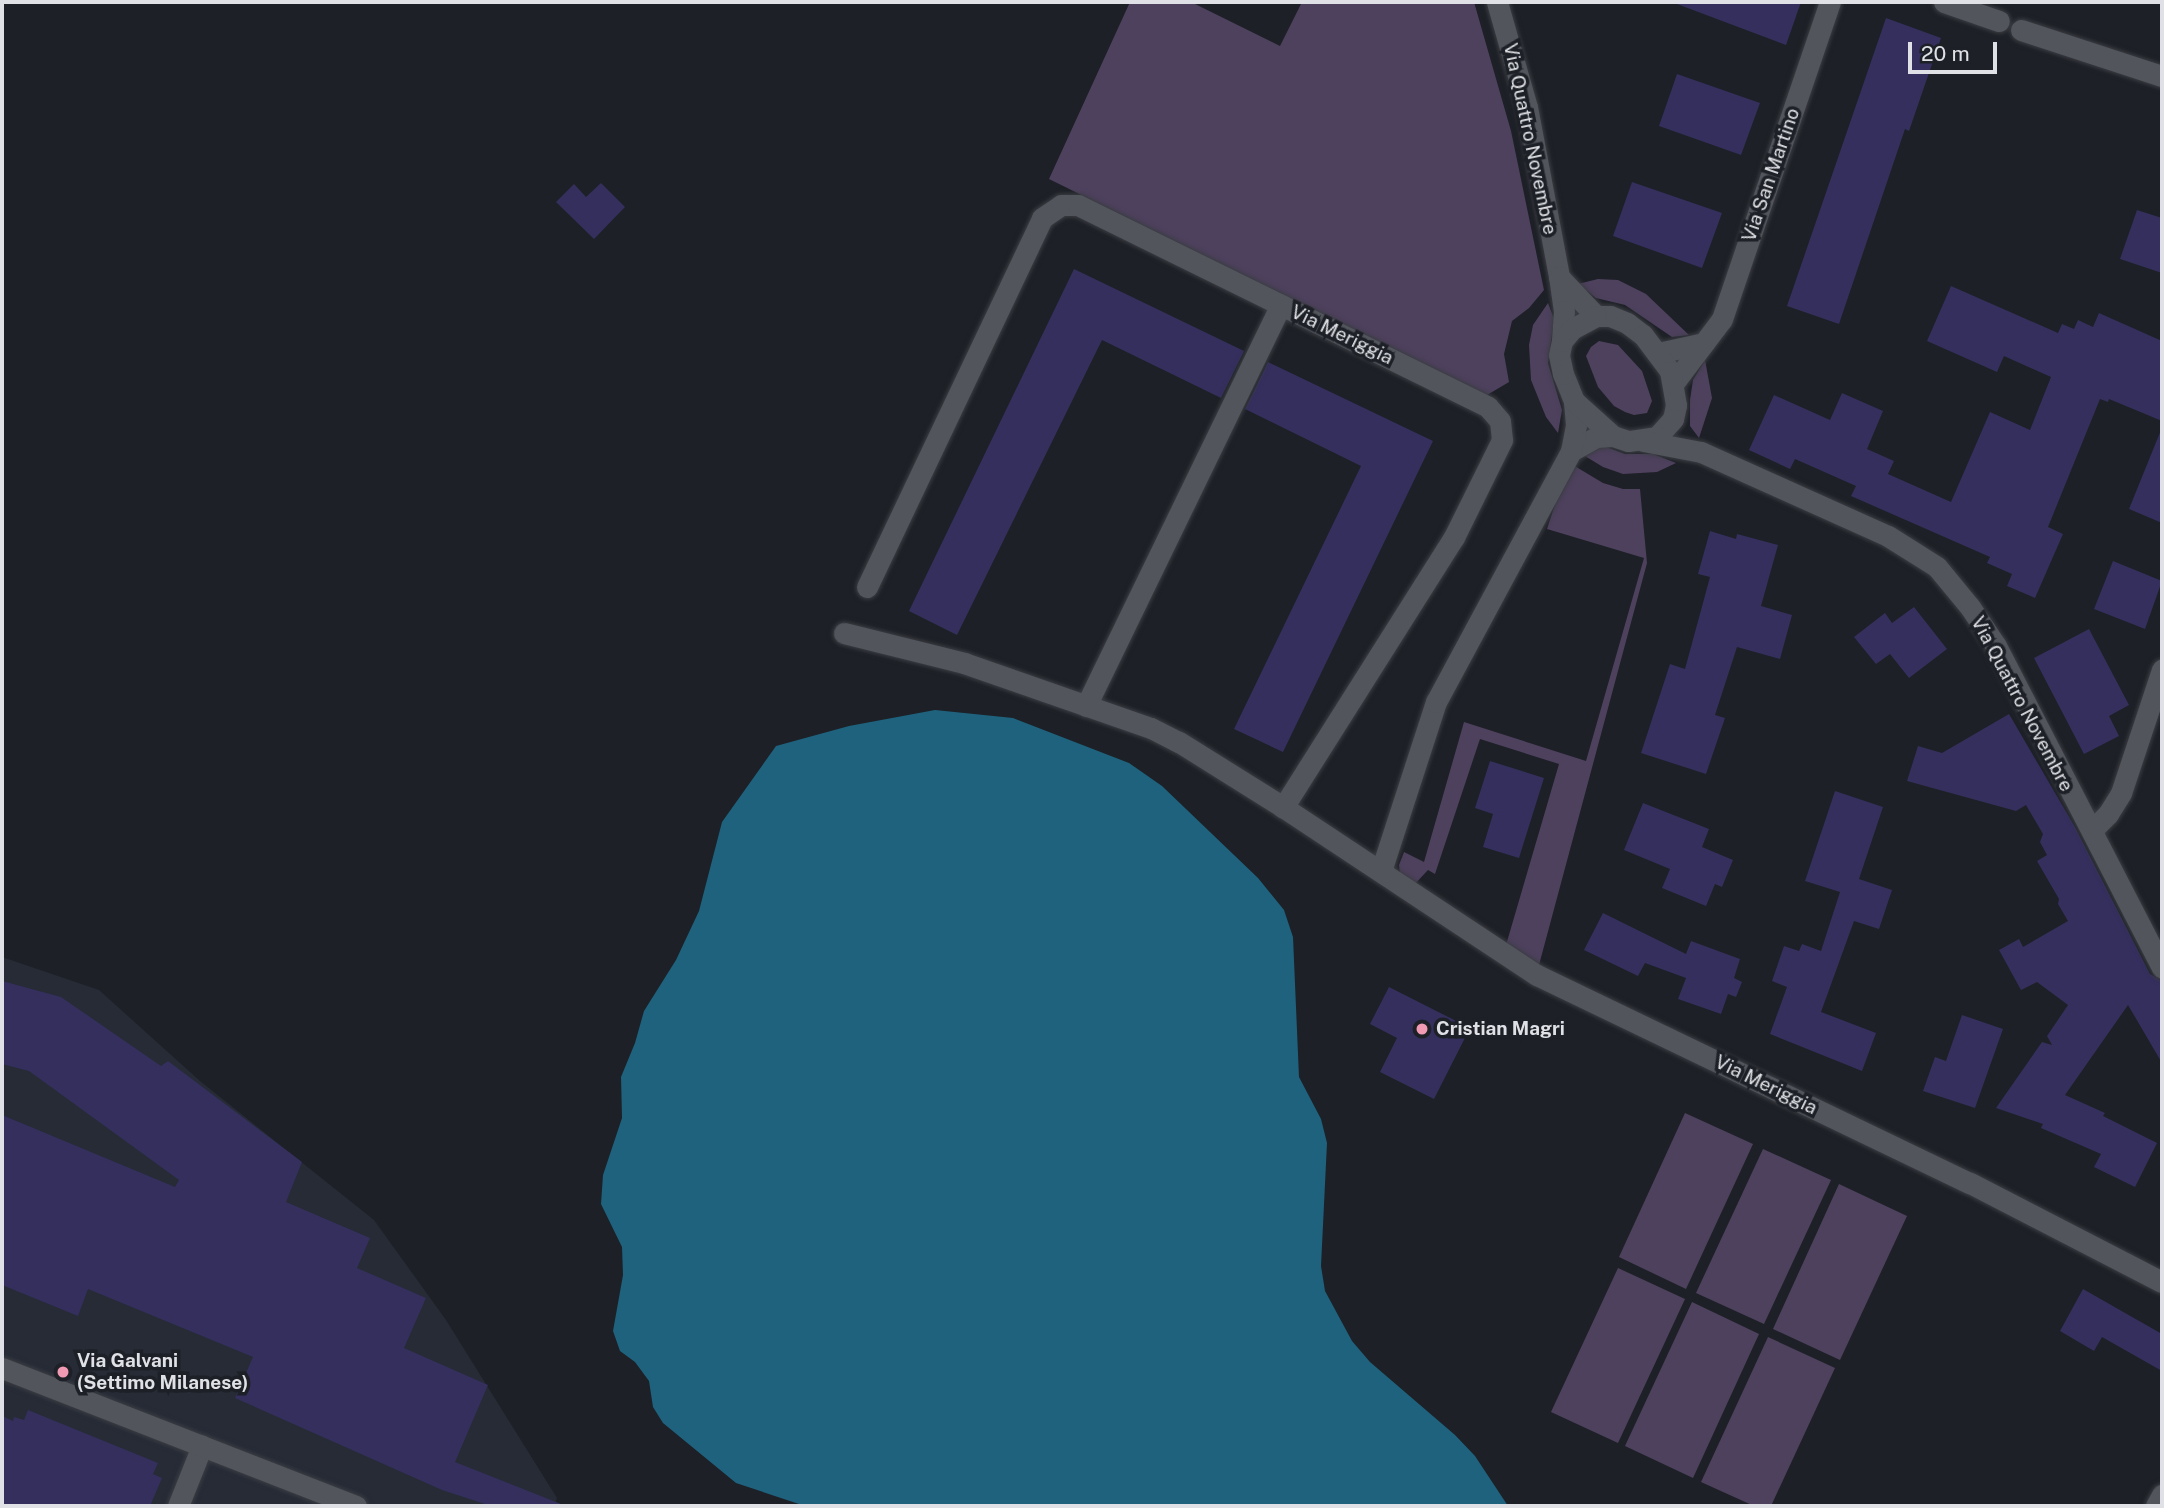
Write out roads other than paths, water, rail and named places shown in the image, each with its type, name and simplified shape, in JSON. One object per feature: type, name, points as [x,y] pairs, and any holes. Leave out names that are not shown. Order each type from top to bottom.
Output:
[{"type":"street","name":"Via Quattro Novembre","points":[[1497,2],[1527,107],[1559,276],[1564,311],[1562,341]]},
{"type":"street","name":"Via San Martino","points":[[1673,384],[1722,319],[1830,2]]},
{"type":"street","points":[[1944,2],[1999,21]]},
{"type":"street","points":[[2021,30],[2162,76]]},
{"type":"street","name":"Via Meriggia","points":[[867,587],[1042,218],[1061,205],[1077,205],[1488,407],[1500,421],[1502,440],[1454,537],[1283,807],[1537,975],[1970,1182],[2162,1282]]},
{"type":"street","points":[[1559,276],[1596,316]]},
{"type":"street","points":[[1086,706],[1281,305]]},
{"type":"street","points":[[1381,871],[1436,702],[1571,451],[1576,425],[1574,401],[1561,365],[1562,341],[1572,329],[1596,316],[1610,317],[1627,323],[1658,353],[1670,371],[1676,405],[1673,419],[1657,437],[1643,441],[1613,436],[1596,437],[1571,451]]},
{"type":"street","points":[[1658,353],[1704,343]]},
{"type":"street","points":[[1574,401],[1613,436]]},
{"type":"street","name":"Via Quattro Novembre","points":[[1673,419],[1701,452]]},
{"type":"street","name":"Via Quattro Novembre","points":[[1643,441],[1701,452],[1888,536],[1937,567],[1996,646],[2162,968]]},
{"type":"street","points":[[845,633],[964,663],[1151,728],[1180,742],[1283,807]]},
{"type":"street","points":[[2092,830],[2108,814],[2121,793],[2162,670]]},
{"type":"street","points":[[2,1368],[356,1506]]},
{"type":"street","points":[[178,1506],[202,1446]]},
{"type":"street","points":[[2156,1506],[2162,1495]]},
{"type":"water","points":[[935,710],[1013,718],[1129,763],[1162,786],[1258,878],[1284,910],[1293,937],[1299,1077],[1321,1119],[1327,1143],[1321,1266],[1325,1291],[1352,1341],[1370,1362],[1455,1435],[1475,1456],[1508,1506],[805,1506],[736,1483],[663,1423],[653,1407],[649,1381],[635,1362],[620,1351],[613,1331],[623,1275],[622,1247],[601,1204],[603,1175],[622,1118],[621,1077],[644,1011],[676,960],[699,911],[722,822],[776,746],[849,726]]},
{"type":"place","name":"Cristian Magri","points":[[1422,1029]]},
{"type":"place","name":"Via Galvani (Settimo Milanese)","points":[[63,1372]]}]
